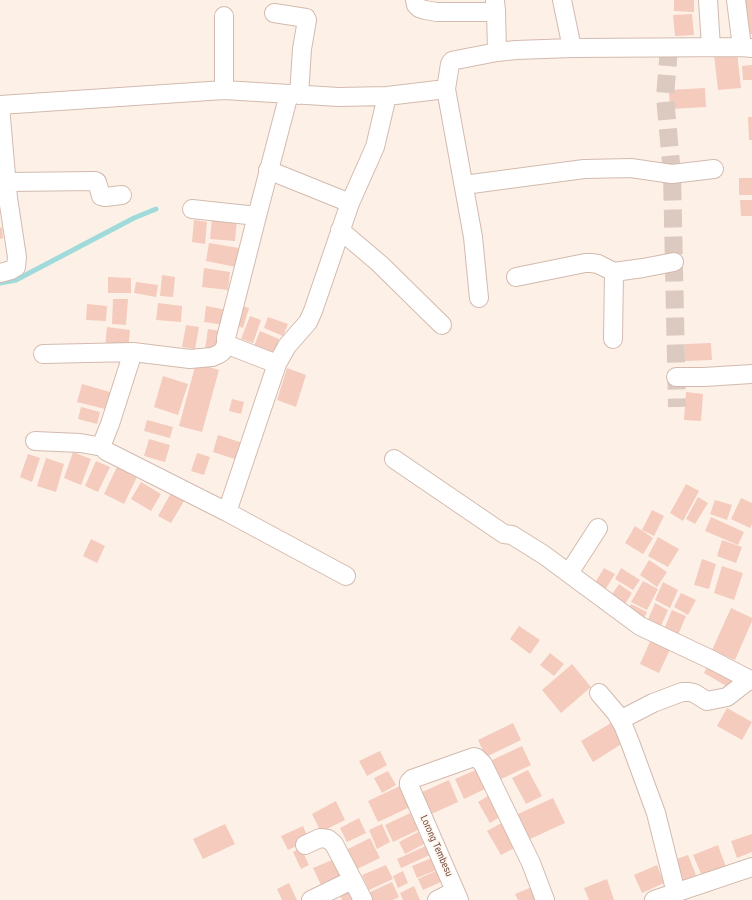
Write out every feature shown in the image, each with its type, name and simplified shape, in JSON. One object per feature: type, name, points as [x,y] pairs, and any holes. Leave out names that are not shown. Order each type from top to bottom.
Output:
[{"type":"street","points":[[415,0],[416,5],[419,8],[437,12],[495,6],[497,52]]},
{"type":"street","points":[[562,0],[572,48]]},
{"type":"street","points":[[708,0],[711,47]]},
{"type":"street","points":[[479,298],[473,237],[446,89],[450,64],[452,61],[497,52],[516,50],[572,48],[747,48],[736,0]]},
{"type":"street","points":[[43,354],[133,352],[190,358],[212,357],[222,352],[227,343],[226,338],[268,170],[294,95],[307,20],[306,18],[274,13]]},
{"type":"street","points":[[224,16],[224,90]]},
{"type":"street","points":[[0,274],[16,267],[17,257],[7,182],[0,106],[224,90],[338,97],[387,96],[446,89]]},
{"type":"street","points":[[227,512],[277,364],[287,346],[308,322],[315,305],[350,203],[375,147],[387,96]]},
{"type":"street","points":[[464,185],[584,169],[630,168],[672,174],[714,168]]},
{"type":"street","points":[[268,170],[350,203]]},
{"type":"street","points":[[7,182],[95,181],[97,182],[101,196],[122,195]]},
{"type":"street","points":[[192,209],[257,216]]},
{"type":"street","points":[[340,230],[380,264],[442,325]]},
{"type":"street","points":[[516,277],[584,263],[598,264],[614,272],[674,262]]},
{"type":"street","points":[[613,338],[614,272]]},
{"type":"street","points":[[227,343],[228,345],[277,364]]},
{"type":"street","points":[[103,447],[102,444],[133,352]]},
{"type":"street","points":[[676,377],[752,374]]},
{"type":"street","points":[[35,441],[80,443],[103,447],[106,451],[227,512],[346,576]]},
{"type":"street","points":[[394,459],[504,534],[512,534],[640,626],[751,680],[727,698],[707,701],[694,693],[682,692],[653,703],[620,720]]},
{"type":"street","points":[[568,573],[598,528]]},
{"type":"street","points":[[599,693],[616,713],[631,745],[656,814],[676,893]]},
{"type":"street","name":"Lorong Tembesu","points":[[457,896],[409,784],[412,779],[474,757],[479,759],[483,764],[531,863],[545,900]]},
{"type":"street","points":[[305,845],[320,838],[328,839],[334,844],[363,900]]},
{"type":"street","points":[[654,900],[752,867]]},
{"type":"street","points":[[311,900],[352,880]]},
{"type":"street","points":[[437,900],[457,896]]},
{"type":"building","points":[[674,0],[694,0],[694,12],[674,11]]},
{"type":"building","points":[[739,0],[752,0],[752,34],[743,35]]},
{"type":"building","points":[[692,14],[694,35],[675,36],[673,15]]},
{"type":"building","points":[[737,52],[741,88],[718,90],[714,55]]},
{"type":"building","points":[[752,65],[752,80],[743,80],[742,66]]},
{"type":"building","points":[[705,88],[706,107],[670,109],[669,90]]},
{"type":"building","points":[[748,117],[752,117],[752,140],[749,140]]},
{"type":"building","points":[[739,178],[752,178],[752,195],[739,195]]},
{"type":"building","points":[[740,200],[752,200],[752,216],[741,216]]},
{"type":"building","points":[[212,218],[237,220],[235,241],[210,239]]},
{"type":"building","points":[[194,220],[207,222],[205,244],[192,242]]},
{"type":"building","points":[[2,227],[3,238],[0,239],[0,228]]},
{"type":"building","points":[[209,243],[239,248],[236,267],[206,261]]},
{"type":"building","points":[[204,268],[230,272],[228,290],[202,287]]},
{"type":"building","points":[[162,275],[175,277],[173,297],[160,296]]},
{"type":"building","points":[[108,277],[131,278],[131,293],[108,293]]},
{"type":"building","points":[[136,282],[158,285],[156,297],[134,293]]},
{"type":"building","points":[[113,299],[128,299],[126,325],[112,324]]},
{"type":"building","points":[[158,303],[182,306],[181,322],[156,320]]},
{"type":"building","points":[[87,304],[107,306],[106,321],[86,320]]},
{"type":"building","points":[[236,304],[249,308],[243,328],[230,323]]},
{"type":"building","points":[[206,306],[227,310],[225,325],[204,322]]},
{"type":"building","points":[[250,316],[261,320],[253,343],[241,339]]},
{"type":"building","points":[[268,317],[288,324],[283,336],[264,328]]},
{"type":"building","points":[[186,325],[199,327],[195,349],[182,347]]},
{"type":"building","points":[[107,327],[130,330],[128,350],[105,347]]},
{"type":"building","points":[[208,329],[220,331],[217,351],[205,349]]},
{"type":"building","points":[[260,331],[279,339],[274,354],[254,346]]},
{"type":"building","points":[[711,343],[712,360],[685,361],[685,344]]},
{"type":"building","points":[[196,363],[219,370],[202,432],[179,426]]},
{"type":"building","points":[[287,368],[306,375],[296,407],[277,400]]},
{"type":"building","points":[[163,376],[188,384],[178,415],[154,407]]},
{"type":"building","points":[[82,384],[110,392],[105,409],[77,402]]},
{"type":"building","points":[[686,392],[703,394],[701,421],[684,420]]},
{"type":"building","points":[[232,399],[244,402],[241,414],[229,411]]},
{"type":"building","points":[[81,407],[100,412],[97,424],[78,419]]},
{"type":"building","points":[[147,420],[173,427],[170,438],[144,431]]},
{"type":"building","points":[[218,435],[246,444],[241,461],[213,452]]},
{"type":"building","points":[[149,439],[170,445],[165,462],[144,456]]},
{"type":"building","points":[[73,452],[91,459],[81,485],[64,478]]},
{"type":"building","points":[[197,453],[210,457],[204,475],[191,471]]},
{"type":"building","points":[[28,454],[40,458],[32,482],[20,477]]},
{"type":"building","points":[[46,458],[64,464],[56,492],[37,486]]},
{"type":"building","points":[[96,461],[110,467],[98,492],[85,486]]},
{"type":"building","points":[[117,467],[137,477],[124,504],[104,494]]},
{"type":"building","points":[[141,482],[161,494],[151,511],[131,499]]},
{"type":"building","points":[[686,484],[699,491],[683,521],[670,513]]},
{"type":"building","points":[[171,493],[184,501],[171,523],[158,516]]},
{"type":"building","points":[[698,497],[708,503],[695,524],[686,519]]},
{"type":"building","points":[[741,498],[752,503],[752,524],[750,528],[731,519]]},
{"type":"building","points":[[715,500],[732,505],[727,520],[710,514]]},
{"type":"building","points":[[652,510],[664,516],[654,536],[642,530]]},
{"type":"building","points":[[711,517],[744,532],[738,545],[705,531]]},
{"type":"building","points":[[635,526],[653,538],[643,554],[625,543]]},
{"type":"building","points":[[658,537],[679,549],[668,567],[648,556]]},
{"type":"building","points":[[91,539],[105,546],[97,563],[83,556]]},
{"type":"building","points":[[722,540],[742,547],[736,563],[717,556]]},
{"type":"building","points":[[702,559],[716,564],[709,589],[694,585]]},
{"type":"building","points":[[649,560],[667,572],[657,587],[640,575]]},
{"type":"building","points":[[722,566],[743,573],[734,600],[714,593]]},
{"type":"building","points":[[604,568],[615,574],[602,595],[592,588]]},
{"type":"building","points":[[621,568],[640,580],[633,590],[615,579]]},
{"type":"building","points":[[643,581],[658,589],[647,610],[631,602]]},
{"type":"building","points":[[663,582],[678,590],[670,608],[655,600]]},
{"type":"building","points":[[619,584],[632,593],[625,604],[611,596]]},
{"type":"building","points":[[681,593],[696,600],[688,615],[674,607]]},
{"type":"building","points":[[655,603],[668,610],[660,628],[647,622]]},
{"type":"building","points":[[631,604],[647,612],[642,622],[626,613]]},
{"type":"building","points":[[731,608],[752,618],[735,660],[712,650]]},
{"type":"building","points":[[672,610],[686,616],[678,635],[664,629]]},
{"type":"building","points":[[519,626],[540,640],[530,654],[510,639]]},
{"type":"building","points":[[653,635],[673,643],[659,673],[640,664]]},
{"type":"building","points":[[550,653],[564,664],[554,676],[540,665]]},
{"type":"building","points":[[710,661],[740,678],[733,690],[704,673]]},
{"type":"building","points":[[572,664],[591,687],[561,713],[542,690]]},
{"type":"building","points":[[727,708],[752,722],[742,740],[717,726]]},
{"type":"building","points":[[513,723],[521,740],[486,757],[478,740]]},
{"type":"building","points":[[611,723],[623,743],[593,762],[581,741]]},
{"type":"building","points":[[522,746],[531,765],[497,781],[488,762]]},
{"type":"building","points":[[380,751],[387,765],[367,776],[359,761]]},
{"type":"building","points":[[480,768],[489,787],[464,799],[455,779]]},
{"type":"building","points":[[528,770],[542,796],[526,804],[512,778]]},
{"type":"building","points":[[388,771],[396,785],[382,793],[374,778]]},
{"type":"building","points":[[449,780],[458,802],[429,815],[420,793]]},
{"type":"building","points":[[400,786],[410,807],[378,822],[368,801]]},
{"type":"building","points":[[491,794],[503,815],[490,823],[478,802]]},
{"type":"building","points":[[553,798],[565,823],[528,840],[516,815]]},
{"type":"building","points":[[336,801],[345,820],[321,832],[312,814]]},
{"type":"building","points":[[410,813],[418,830],[393,842],[385,825]]},
{"type":"building","points":[[359,818],[366,833],[347,842],[340,828]]},
{"type":"building","points":[[507,820],[520,845],[501,855],[487,831]]},
{"type":"building","points":[[225,824],[235,844],[203,859],[193,839]]},
{"type":"building","points":[[382,824],[390,842],[377,849],[369,830]]},
{"type":"building","points":[[303,826],[309,840],[288,850],[281,836]]},
{"type":"building","points":[[418,832],[424,844],[405,854],[399,842]]},
{"type":"building","points":[[752,834],[752,852],[737,858],[731,841]]},
{"type":"building","points":[[370,838],[380,858],[353,871],[344,851]]},
{"type":"building","points":[[428,845],[432,854],[401,868],[397,859]]},
{"type":"building","points":[[718,845],[726,867],[702,876],[693,855]]},
{"type":"building","points":[[301,848],[309,865],[301,869],[293,852]]},
{"type":"building","points":[[688,855],[696,875],[679,882],[671,861]]},
{"type":"building","points":[[434,857],[439,869],[417,878],[412,866]]},
{"type":"building","points":[[332,860],[342,880],[323,889],[313,868]]},
{"type":"building","points":[[386,865],[393,879],[369,890],[362,875]]},
{"type":"building","points":[[657,865],[664,883],[642,893],[634,875]]},
{"type":"building","points":[[438,870],[443,881],[423,890],[418,879]]},
{"type":"building","points":[[403,871],[408,883],[398,888],[393,876]]},
{"type":"building","points":[[607,879],[614,900],[589,900],[584,888]]},
{"type":"building","points":[[392,882],[399,897],[393,900],[371,900],[368,893]]},
{"type":"building","points":[[289,883],[297,900],[282,900],[277,889]]},
{"type":"building","points":[[414,886],[420,900],[403,900],[400,893]]},
{"type":"building","points":[[353,887],[359,900],[342,900],[339,893]]},
{"type":"building","points":[[532,887],[538,900],[518,900],[515,894]]},
{"type":"waterway","points":[[0,283],[16,280],[134,218],[156,209]]},
{"type":"tunnel","points":[[669,48],[665,97],[672,174],[677,407]]}]
